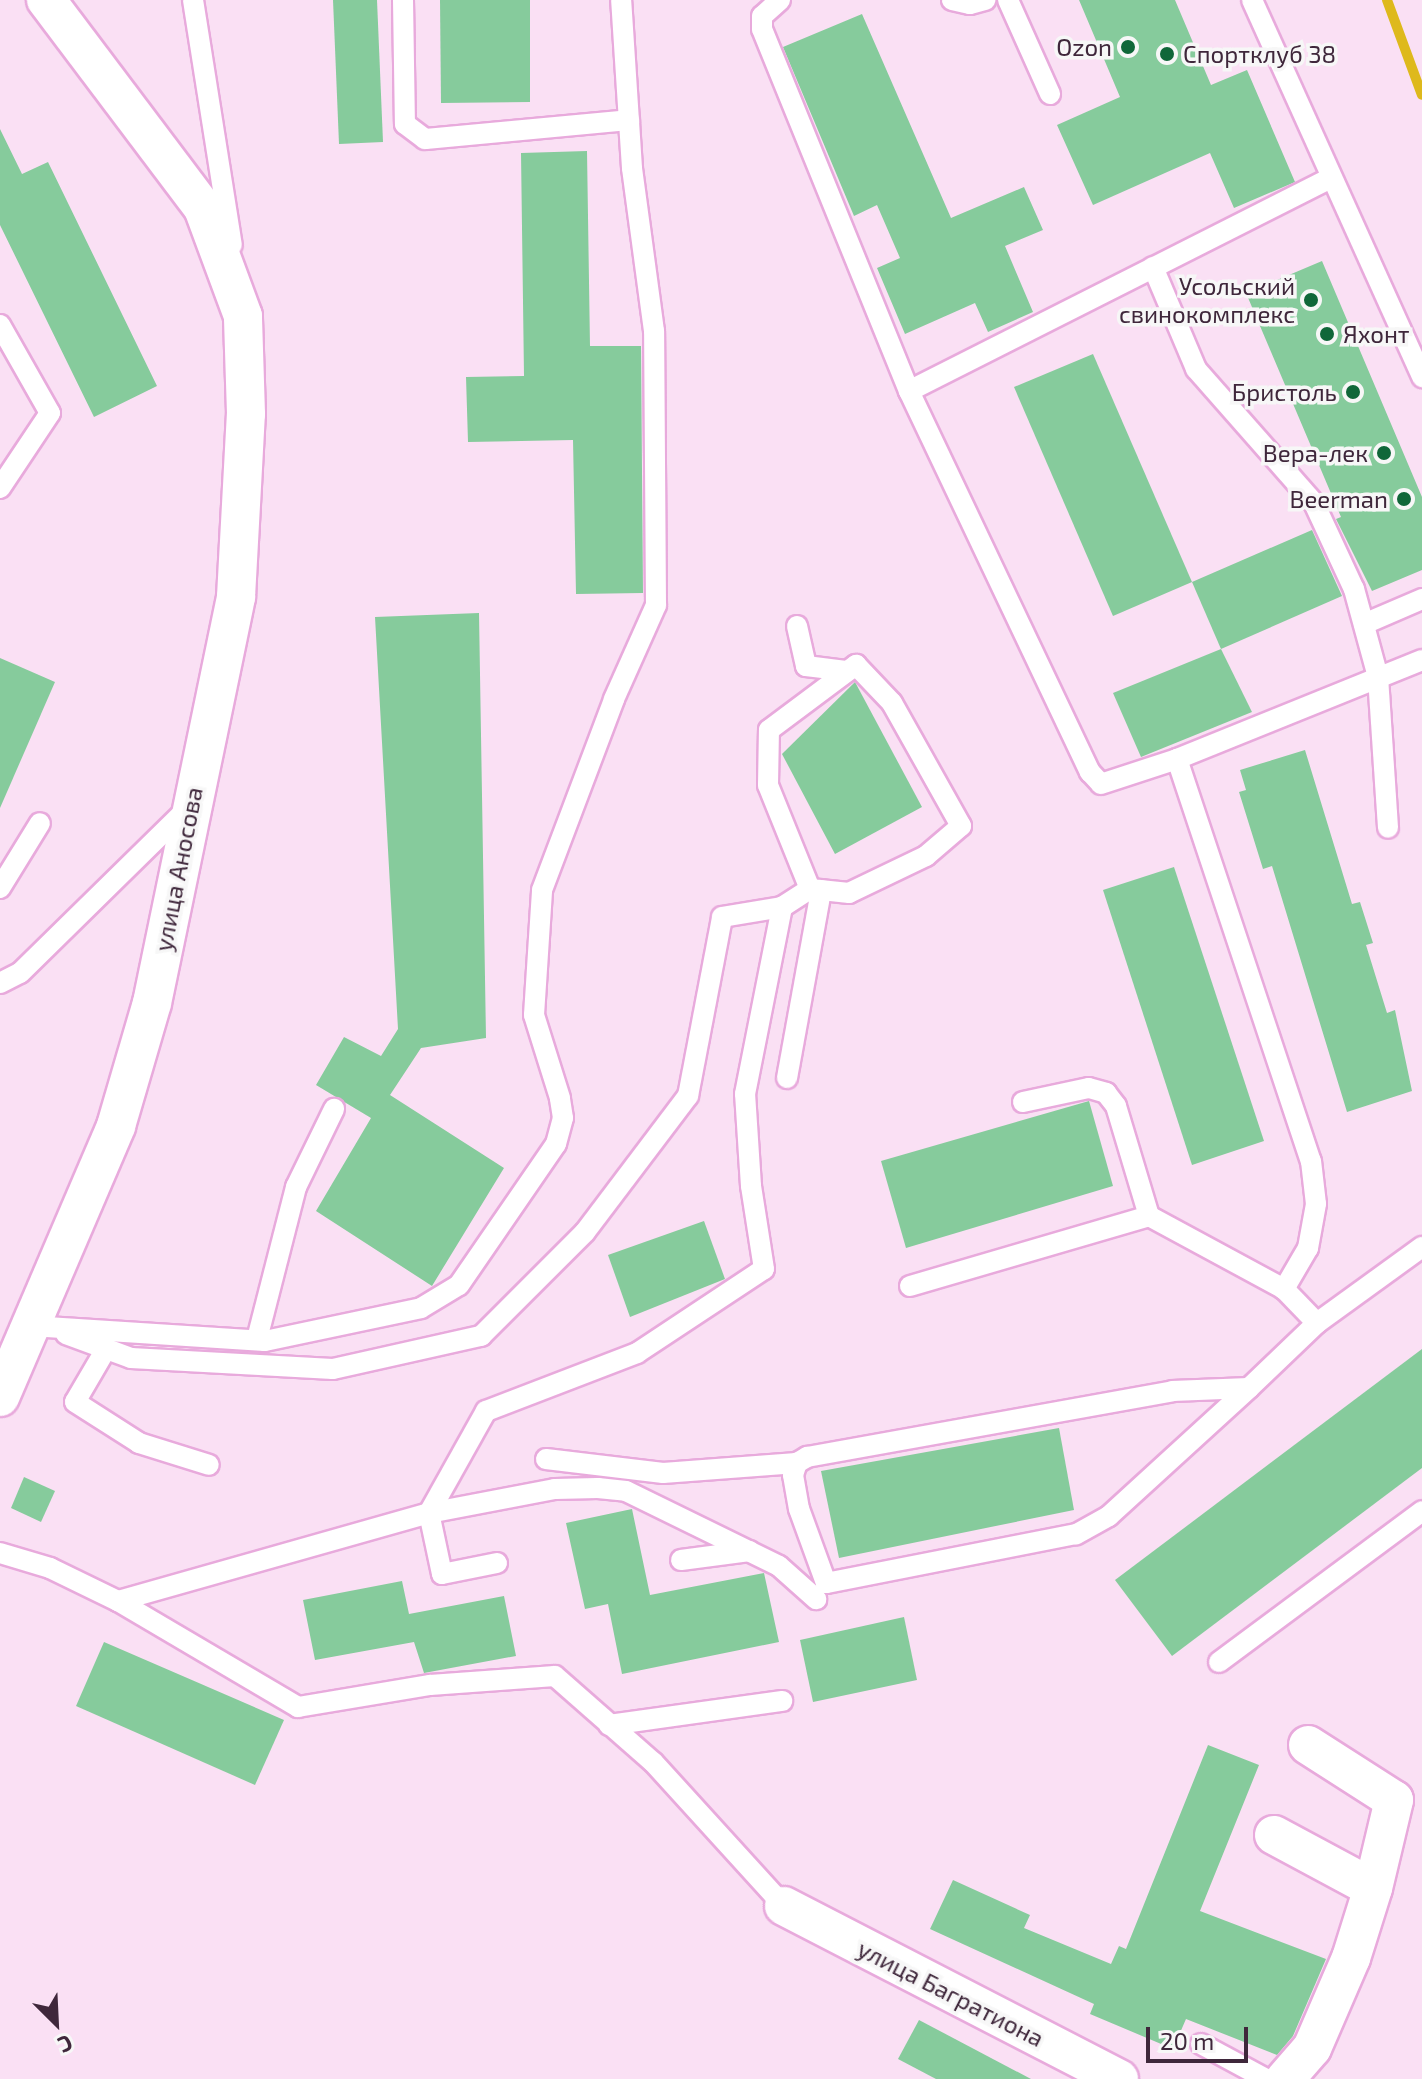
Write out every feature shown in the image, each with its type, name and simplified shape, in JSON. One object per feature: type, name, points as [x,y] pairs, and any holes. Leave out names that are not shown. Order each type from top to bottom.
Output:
[{"type":"street","name":"улица Аносова","points":[[0,1397],[38,1326],[116,1126],[152,1003],[236,597],[246,414],[243,316],[203,208],[46,0]]},
{"type":"street","points":[[1285,2079],[1312,2048],[1351,1958],[1373,1888],[1394,1800],[1308,1745]]},
{"type":"street","points":[[1274,1835],[1373,1888]]},
{"type":"street","name":"улица Багратиона","points":[[784,1906],[1119,2079]]},
{"type":"lane","points":[[193,0],[243,316]]},
{"type":"lane","points":[[403,0],[405,124],[425,139],[629,120]]},
{"type":"lane","points":[[38,1326],[257,1339],[443,1300],[459,1285],[556,1144],[563,1118],[560,1098],[534,1015],[542,890],[614,699],[656,605],[654,331],[629,120],[621,0]]},
{"type":"lane","points":[[780,0],[762,16],[762,29],[909,391],[1090,772],[1101,784],[1116,783],[1422,660]]},
{"type":"lane","points":[[952,0],[970,4],[985,0]]},
{"type":"lane","points":[[1008,0],[1050,94]]},
{"type":"lane","points":[[1252,0],[1422,377]]},
{"type":"lane","points":[[909,391],[1331,178]]},
{"type":"lane","points":[[1153,267],[1196,369],[1314,503],[1354,589],[1378,677],[1388,828]]},
{"type":"lane","points":[[0,325],[50,413],[0,488]]},
{"type":"lane","points":[[1364,624],[1422,599]]},
{"type":"lane","points":[[797,626],[806,666],[846,671]]},
{"type":"lane","points":[[38,1326],[131,1358],[333,1369],[481,1336],[585,1232],[688,1096],[722,917],[782,907],[816,890],[849,893],[926,856],[961,826],[892,703],[856,665],[769,730],[768,785],[816,890],[787,1078]]},
{"type":"lane","points":[[1177,759],[1311,1161],[1316,1204],[1308,1248],[1284,1289]]},
{"type":"lane","points":[[0,983],[20,973],[191,805]]},
{"type":"lane","points":[[0,888],[40,823]]},
{"type":"lane","points":[[497,1563],[442,1574],[429,1513],[486,1411],[637,1353],[764,1269],[751,1186],[745,1094],[782,907]]},
{"type":"lane","points":[[1023,1102],[1089,1088],[1106,1093],[1116,1106],[1149,1216]]},
{"type":"lane","points":[[257,1339],[296,1187],[334,1109]]},
{"type":"lane","points":[[910,1286],[1149,1216],[1284,1289],[1317,1323]]},
{"type":"lane","points":[[797,1463],[793,1475],[799,1509],[826,1583],[1076,1534],[1109,1516],[1317,1323],[1422,1247]]},
{"type":"lane","points":[[106,1349],[75,1402],[139,1443],[209,1465]]},
{"type":"lane","points":[[546,1459],[663,1473],[797,1463],[1172,1391],[1249,1388]]},
{"type":"lane","points":[[118,1601],[429,1513],[555,1489],[626,1491],[779,1566],[816,1599]]},
{"type":"lane","points":[[1219,1662],[1422,1511]]},
{"type":"lane","points":[[681,1560],[749,1551]]},
{"type":"lane","points":[[0,1553],[50,1568],[118,1601],[298,1707],[430,1685],[555,1676],[653,1762],[784,1906]]},
{"type":"lane","points":[[609,1725],[782,1701]]},
{"type":"lane","points":[[1201,2044],[1266,2079]]},
{"type":"building","points":[[333,0],[377,0],[383,142],[339,144]]},
{"type":"building","points":[[440,0],[530,0],[530,102],[441,103]]},
{"type":"building","points":[[1079,0],[1175,0],[1211,85],[1247,70],[1295,182],[1234,208],[1210,153],[1093,205],[1057,125],[1120,97]]},
{"type":"building","points":[[862,14],[951,218],[1024,187],[1043,230],[1005,246],[1033,312],[988,332],[975,303],[905,334],[877,268],[900,258],[877,205],[854,216],[783,47]]},
{"type":"building","points":[[0,129],[22,174],[48,162],[157,386],[94,417],[0,225]]},
{"type":"building","points":[[587,151],[590,346],[641,346],[643,593],[576,594],[573,440],[468,442],[466,377],[524,376],[521,153]]},
{"type":"building","points":[[1322,261],[1422,497],[1422,570],[1372,591],[1336,519],[1341,517],[1246,293]]},
{"type":"building","points":[[1093,354],[1192,582],[1113,616],[1014,387]]},
{"type":"building","points":[[1312,530],[1342,596],[1221,649],[1192,582]]},
{"type":"building","points":[[479,613],[486,1038],[421,1048],[390,1095],[504,1168],[432,1286],[316,1211],[371,1118],[316,1085],[344,1037],[381,1056],[398,1029],[375,617]]},
{"type":"building","points":[[1221,649],[1252,712],[1141,757],[1113,693]]},
{"type":"building","points":[[0,658],[55,682],[0,808]]},
{"type":"building","points":[[855,682],[922,807],[835,854],[782,754]]},
{"type":"building","points":[[1305,750],[1352,904],[1360,902],[1373,943],[1366,945],[1387,1013],[1395,1010],[1412,1091],[1347,1112],[1272,866],[1263,869],[1239,792],[1246,790],[1240,770]]},
{"type":"building","points":[[1174,867],[1264,1141],[1192,1165],[1103,890]]},
{"type":"building","points":[[1089,1101],[1113,1186],[906,1248],[881,1161]]},
{"type":"building","points":[[704,1221],[725,1279],[630,1317],[608,1255]]},
{"type":"building","points":[[1422,1349],[1422,1468],[1172,1656],[1115,1580]]},
{"type":"building","points":[[1059,1428],[1074,1510],[839,1558],[821,1471]]},
{"type":"building","points":[[24,1477],[55,1491],[41,1522],[11,1508]]},
{"type":"building","points":[[632,1509],[650,1595],[764,1573],[779,1642],[622,1674],[608,1604],[585,1609],[566,1523]]},
{"type":"building","points":[[402,1581],[409,1614],[504,1596],[516,1656],[424,1673],[414,1642],[315,1660],[303,1600]]},
{"type":"building","points":[[904,1617],[917,1680],[813,1702],[800,1640]]},
{"type":"building","points":[[104,1642],[284,1720],[255,1785],[76,1706]]},
{"type":"building","points":[[1208,1745],[1259,1765],[1200,1911],[1326,1959],[1293,2036],[1277,2055],[1186,2019],[1173,2049],[1090,2014],[1094,2004],[930,1929],[953,1880],[1030,1915],[1024,1928],[1111,1964],[1119,1946],[1126,1949]]},
{"type":"building","points":[[919,2020],[1031,2079],[936,2079],[898,2059]]},
{"type":"waterway","points":[[1387,0],[1422,95]]},
{"type":"place","name":"Ozon","points":[[1128,47]]},
{"type":"place","name":"Спортклуб 38","points":[[1167,54]]},
{"type":"place","name":"Усольский свинокомплекс","points":[[1311,300]]},
{"type":"place","name":"Яхонт","points":[[1327,334]]},
{"type":"place","name":"Бристоль","points":[[1353,392]]},
{"type":"place","name":"Вера-лек","points":[[1384,453]]},
{"type":"place","name":"Beerman","points":[[1404,499]]}]
